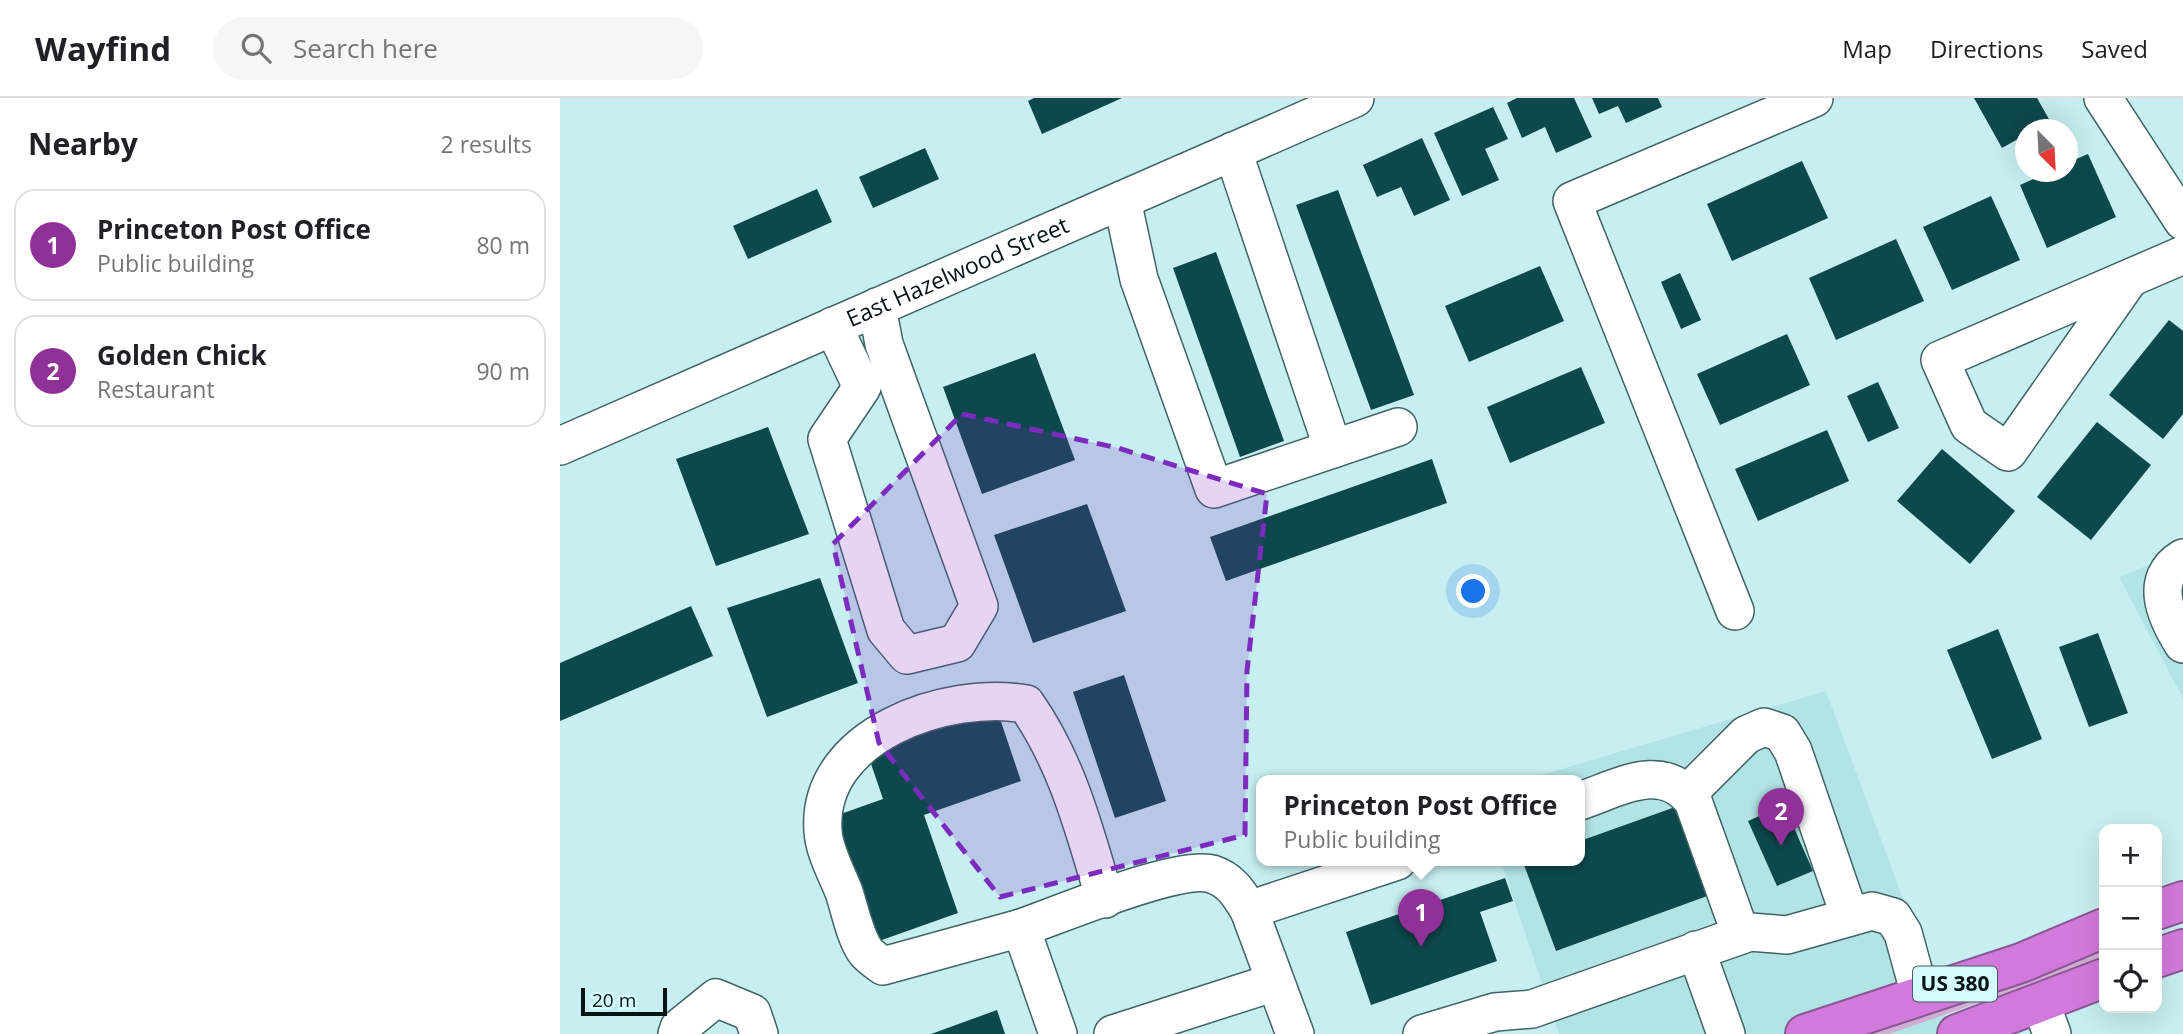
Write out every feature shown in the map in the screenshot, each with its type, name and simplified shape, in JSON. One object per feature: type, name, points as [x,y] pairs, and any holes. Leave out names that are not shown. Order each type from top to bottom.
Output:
[{"type":"highway","points":[[2162,908],[2183,901]]},
{"type":"highway","name":"US 380","points":[[1805,1034],[2021,963],[2099,930]]},
{"type":"highway","points":[[2162,956],[2183,949]]},
{"type":"highway","name":"US 380","points":[[1957,1034],[2046,1019],[2099,982]]},
{"type":"street","name":"East Hazelwood Street","points":[[560,446],[1355,98]]},
{"type":"street","points":[[1735,611],[1572,201],[1814,98]]},
{"type":"street","points":[[2103,98],[2172,182],[2183,221]]},
{"type":"street","points":[[1233,151],[1333,449]]},
{"type":"street","points":[[1122,200],[1139,279],[1214,489],[1398,427]]},
{"type":"street","points":[[2130,278],[2008,452],[1969,425],[1940,360],[2183,255]]},
{"type":"street","points":[[833,326],[862,387],[827,439],[886,630],[907,655],[957,643],[979,607],[884,344],[877,307]]},
{"type":"street","points":[[2183,558],[2170,569],[2164,579],[2162,600],[2168,618],[2183,644]]},
{"type":"street","points":[[1105,899],[1072,789],[1049,738],[1026,704],[998,699],[954,703],[885,729],[853,753],[834,778],[825,807],[823,833],[866,952],[883,966],[1021,928],[1173,876],[1208,873],[1225,879],[1236,888],[1249,910],[1295,1034]]},
{"type":"street","points":[[1688,793],[1746,735],[1764,727],[1782,733],[1793,751],[1850,918]]},
{"type":"street","points":[[1585,799],[1639,781],[1660,778],[1681,785],[1693,801],[1741,934]]},
{"type":"street","points":[[1249,910],[1382,866]]},
{"type":"street","points":[[1422,1034],[1495,1012],[1536,1022],[1696,950],[1741,934],[1750,932],[1787,935],[1872,911],[1893,917],[1903,933],[1920,995]]},
{"type":"street","points":[[1021,928],[1058,1034]]},
{"type":"street","points":[[1696,950],[1726,1034]]},
{"type":"street","points":[[1113,1034],[1275,982]]},
{"type":"street","points":[[677,1034],[678,1028],[716,999],[752,1013],[759,1034]]},
{"type":"highlighted area","points":[[962,414],[1118,448],[1267,494],[1247,671],[1245,835],[1000,897],[879,743],[833,544]]},
{"type":"shaded area","points":[[2183,551],[2183,698],[2119,577]]},
{"type":"shaded area","points":[[1826,691],[1953,1034],[1559,1034],[1503,866],[1585,866],[1585,775],[1541,775]]},
{"type":"shaded area","points":[[2099,943],[2099,961],[1889,1034],[1832,1034]]},
{"type":"building","points":[[1034,98],[1122,98],[1042,134],[1028,101]]},
{"type":"building","points":[[1517,98],[1574,98],[1592,137],[1556,153],[1545,127],[1522,138],[1507,103]]},
{"type":"building","points":[[1592,98],[1658,98],[1662,107],[1626,123],[1618,106],[1599,114]]},
{"type":"building","points":[[1974,98],[2037,98],[2049,119],[2015,119],[2015,141],[2002,148]]},
{"type":"building","points":[[1493,107],[1508,139],[1485,149],[1499,180],[1462,196],[1434,133]]},
{"type":"building","points":[[1422,138],[1450,200],[1414,216],[1401,187],[1377,197],[1363,165]]},
{"type":"building","points":[[925,148],[939,179],[873,208],[859,177]]},
{"type":"building","points":[[2088,154],[2116,217],[2047,248],[2020,185],[2027,182],[2078,182],[2078,158]]},
{"type":"building","points":[[1802,161],[1828,218],[1732,261],[1707,204]]},
{"type":"building","points":[[817,189],[832,222],[748,259],[733,226]]},
{"type":"building","points":[[1338,190],[1414,395],[1371,410],[1296,205]]},
{"type":"building","points":[[1991,196],[2020,260],[1952,290],[1923,227]]},
{"type":"building","points":[[1896,239],[1924,301],[1836,340],[1809,278]]},
{"type":"building","points":[[1216,252],[1284,441],[1240,457],[1173,268]]},
{"type":"building","points":[[1540,266],[1564,321],[1469,362],[1445,306]]},
{"type":"building","points":[[1680,273],[1701,320],[1681,329],[1661,282]]},
{"type":"building","points":[[2169,320],[2183,331],[2183,414],[2163,439],[2109,395]]},
{"type":"building","points":[[1787,334],[1810,385],[1720,425],[1697,374]]},
{"type":"building","points":[[1035,353],[1075,460],[982,494],[943,387]]},
{"type":"building","points":[[1581,367],[1605,423],[1510,463],[1487,407]]},
{"type":"building","points":[[1878,382],[1899,428],[1868,442],[1847,396]]},
{"type":"building","points":[[2097,422],[2151,465],[2091,540],[2037,497]]},
{"type":"building","points":[[768,427],[809,534],[716,566],[676,459]]},
{"type":"building","points":[[1827,430],[1849,481],[1758,521],[1735,469]]},
{"type":"building","points":[[1942,449],[2015,511],[1970,564],[1897,501]]},
{"type":"building","points":[[1432,459],[1447,503],[1226,581],[1210,537]]},
{"type":"building","points":[[1087,504],[1126,611],[1033,643],[994,535]]},
{"type":"building","points":[[820,578],[858,683],[767,717],[727,608]]},
{"type":"building","points":[[691,606],[713,656],[560,721],[560,663]]},
{"type":"building","points":[[1998,629],[2042,739],[1992,759],[1947,650]]},
{"type":"building","points":[[2098,633],[2128,713],[2089,727],[2059,647]]},
{"type":"building","points":[[1124,675],[1166,801],[1115,818],[1073,692]]},
{"type":"building","points":[[996,707],[1021,781],[924,815],[958,913],[879,941],[835,816],[883,799],[867,752]]},
{"type":"building","points":[[1784,805],[1813,871],[1777,886],[1748,821]]},
{"type":"building","points":[[1678,806],[1710,895],[1556,951],[1524,866],[1585,866],[1585,839]]},
{"type":"building","points":[[1505,878],[1513,901],[1480,912],[1497,961],[1371,1005],[1346,932]]},
{"type":"building","points":[[997,1010],[1005,1034],[931,1034]]},
{"type":"place","name":"Golden Chick","points":[[1781,846]]},
{"type":"place","name":"Princeton Post Office","points":[[1421,947]]}]
